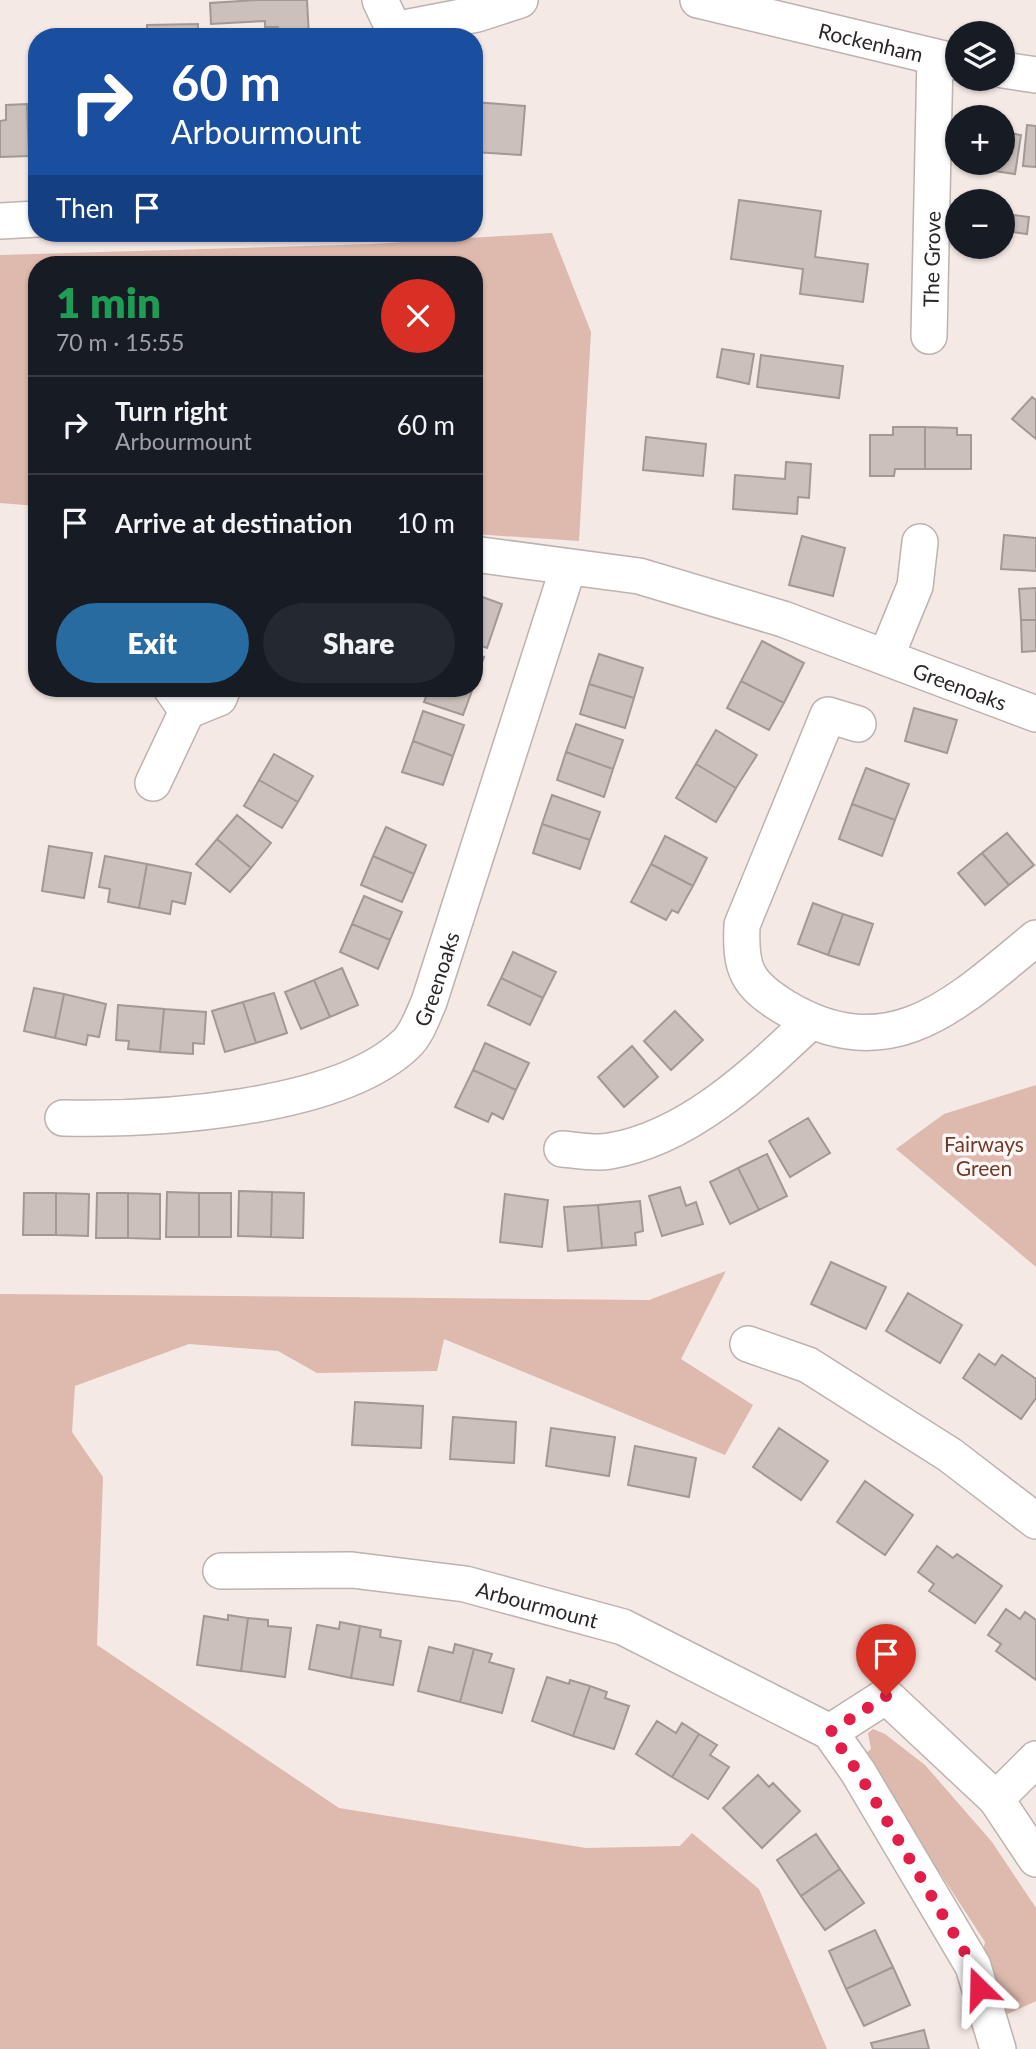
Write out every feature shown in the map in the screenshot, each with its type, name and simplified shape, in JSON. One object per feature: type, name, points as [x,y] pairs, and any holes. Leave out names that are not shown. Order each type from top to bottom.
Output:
[{"type":"street","points":[[390,22],[477,14],[520,0]]},
{"type":"street","name":"Rockenham","points":[[698,0],[786,11],[945,60]]},
{"type":"street","points":[[1015,72],[1036,75]]},
{"type":"street","name":"The Grove","points":[[929,336],[945,76]]},
{"type":"street","points":[[0,221],[28,219]]},
{"type":"street","name":"Greenoaks","points":[[886,656],[915,586],[920,541]]},
{"type":"street","name":"Greenoaks","points":[[483,555],[639,576],[783,619],[1036,714]]},
{"type":"street","name":"Greenoaks","points":[[63,1118],[119,1119],[227,1109],[301,1095],[380,1065],[409,1042],[429,1002],[568,568]]},
{"type":"street","points":[[153,783],[179,699],[219,697]]},
{"type":"street","points":[[858,724],[828,715],[742,925],[741,957],[751,981],[778,1003],[810,1022],[862,1034],[902,1029],[932,1016],[967,994],[1036,937]]},
{"type":"street","points":[[562,1149],[608,1152],[653,1139],[709,1106],[762,1068],[810,1022]]},
{"type":"street","points":[[748,1344],[808,1365],[950,1455],[1036,1521]]},
{"type":"street","name":"Arbourmount","points":[[221,1571],[352,1570],[466,1584],[623,1626],[830,1732],[858,1772],[973,1966],[998,2049]]},
{"type":"street","points":[[830,1732],[886,1696],[918,1723],[996,1799],[1036,1859]]},
{"type":"street","points":[[996,1799],[1036,1759]]},
{"type":"green space","points":[[552,233],[591,332],[579,541],[483,535],[483,256],[28,256],[28,505],[0,503],[0,255],[405,242],[483,242],[483,237]]},
{"type":"green space","name":"Fairways Green","points":[[1036,1085],[1036,1267],[896,1149],[944,1114]]},
{"type":"green space","points":[[726,1271],[681,1359],[753,1405],[725,1455],[444,1339],[437,1371],[317,1373],[278,1351],[189,1344],[75,1386],[72,1432],[103,1477],[97,1645],[339,1808],[586,1848],[680,1846],[692,1833],[759,1889],[827,2049],[0,2049],[0,1294],[649,1300]]},
{"type":"green space","points":[[873,1729],[885,1734],[925,1765],[992,1842],[1036,1908],[1036,2001],[999,2018],[980,1965],[985,1942],[940,1873],[928,1871],[861,1757],[871,1749],[868,1733]]},
{"type":"building","points":[[307,0],[309,28],[265,27],[265,21],[211,24],[210,3]]},
{"type":"building","points":[[198,24],[198,28],[147,28],[147,25]]},
{"type":"building","points":[[483,103],[525,106],[521,155],[483,153]]},
{"type":"building","points":[[27,104],[28,156],[0,157],[0,121],[6,120],[6,105]]},
{"type":"building","points":[[1027,125],[1036,126],[1036,167],[1023,166]]},
{"type":"building","points":[[1015,134],[1021,135],[1015,174]]},
{"type":"building","points":[[739,200],[821,211],[815,257],[868,264],[863,302],[800,294],[803,269],[731,259]]},
{"type":"building","points":[[1015,215],[1029,217],[1027,234],[1015,232]]},
{"type":"building","points":[[722,349],[754,354],[749,384],[717,377]]},
{"type":"building","points":[[761,355],[843,366],[839,398],[757,387]]},
{"type":"building","points":[[1032,397],[1036,400],[1036,439],[1012,419]]},
{"type":"building","points":[[893,427],[925,427],[925,469],[895,469],[894,476],[870,476],[870,435],[893,435]]},
{"type":"building","points":[[925,427],[957,428],[957,435],[971,435],[971,469],[925,469]]},
{"type":"building","points":[[646,437],[706,444],[703,476],[643,470]]},
{"type":"building","points":[[786,462],[811,464],[809,498],[798,497],[797,514],[733,509],[735,475],[785,479]]},
{"type":"building","points":[[1004,535],[1036,538],[1036,571],[1001,569]]},
{"type":"building","points":[[802,536],[845,548],[833,596],[789,585]]},
{"type":"building","points":[[1036,588],[1036,620],[1021,620],[1019,589]]},
{"type":"building","points":[[483,597],[502,604],[487,648],[483,646]]},
{"type":"building","points":[[1021,620],[1036,620],[1036,651],[1022,652]]},
{"type":"building","points":[[762,641],[804,663],[784,703],[741,681]]},
{"type":"building","points":[[599,654],[643,668],[634,698],[589,684]]},
{"type":"building","points":[[741,681],[784,703],[769,730],[727,708]]},
{"type":"building","points":[[589,684],[634,698],[625,728],[580,714]]},
{"type":"building","points":[[426,697],[470,697],[463,715],[424,702]]},
{"type":"building","points":[[914,708],[957,720],[947,753],[905,741]]},
{"type":"building","points":[[423,711],[464,725],[453,756],[413,741]]},
{"type":"building","points":[[576,724],[623,740],[613,769],[566,752]]},
{"type":"building","points":[[716,730],[757,755],[736,788],[696,764]]},
{"type":"building","points":[[413,741],[453,756],[443,785],[402,772]]},
{"type":"building","points":[[566,752],[613,769],[604,797],[557,780]]},
{"type":"building","points":[[274,754],[313,776],[298,802],[259,780]]},
{"type":"building","points":[[696,764],[736,788],[716,822],[676,798]]},
{"type":"building","points":[[866,768],[909,784],[895,820],[852,804]]},
{"type":"building","points":[[259,780],[298,802],[282,828],[244,806]]},
{"type":"building","points":[[552,795],[600,812],[590,840],[542,824]]},
{"type":"building","points":[[852,804],[895,820],[882,856],[839,839]]},
{"type":"building","points":[[237,815],[271,843],[251,868],[217,839]]},
{"type":"building","points":[[542,824],[590,840],[580,869],[533,853]]},
{"type":"building","points":[[386,827],[426,845],[414,874],[373,856]]},
{"type":"building","points":[[1007,833],[1034,865],[1009,885],[982,853]]},
{"type":"building","points":[[665,836],[707,858],[693,886],[651,864]]},
{"type":"building","points":[[217,839],[251,868],[230,892],[196,864]]},
{"type":"building","points":[[49,846],[92,853],[84,898],[42,891]]},
{"type":"building","points":[[982,853],[1009,885],[985,905],[958,873]]},
{"type":"building","points":[[105,856],[147,864],[139,908],[108,902],[110,889],[99,887]]},
{"type":"building","points":[[373,856],[414,874],[402,902],[361,885]]},
{"type":"building","points":[[147,864],[191,873],[185,904],[172,901],[170,914],[139,908]]},
{"type":"building","points":[[651,864],[693,886],[678,913],[672,910],[666,920],[631,902]]},
{"type":"building","points":[[364,896],[402,912],[390,940],[352,924]]},
{"type":"building","points":[[813,903],[843,914],[828,955],[798,944]]},
{"type":"building","points":[[843,914],[873,924],[859,965],[828,955]]},
{"type":"building","points":[[352,924],[390,940],[378,969],[340,952]]},
{"type":"building","points":[[513,952],[556,972],[543,998],[501,978]]},
{"type":"building","points":[[342,968],[358,1005],[330,1017],[314,980]]},
{"type":"building","points":[[501,978],[543,998],[530,1025],[488,1005]]},
{"type":"building","points":[[314,980],[330,1017],[301,1029],[285,992]]},
{"type":"building","points":[[34,988],[64,994],[55,1038],[24,1031]]},
{"type":"building","points":[[274,993],[287,1033],[256,1043],[243,1002]]},
{"type":"building","points":[[64,994],[106,1004],[99,1037],[88,1035],[86,1045],[55,1038]]},
{"type":"building","points":[[243,1002],[256,1043],[225,1052],[212,1011]]},
{"type":"building","points":[[118,1005],[164,1009],[160,1052],[128,1049],[129,1041],[116,1040]]},
{"type":"building","points":[[164,1009],[206,1012],[204,1044],[193,1043],[193,1054],[160,1052]]},
{"type":"building","points":[[675,1011],[703,1040],[671,1070],[644,1041]]},
{"type":"building","points":[[485,1043],[529,1063],[516,1090],[473,1070]]},
{"type":"building","points":[[632,1046],[658,1077],[624,1107],[598,1077]]},
{"type":"building","points":[[473,1070],[516,1090],[503,1119],[492,1113],[488,1122],[455,1107]]},
{"type":"building","points":[[808,1118],[830,1153],[790,1177],[769,1141]]},
{"type":"building","points":[[767,1154],[787,1196],[759,1210],[738,1168]]},
{"type":"building","points":[[738,1168],[759,1210],[730,1224],[710,1182]]},
{"type":"building","points":[[680,1187],[686,1206],[696,1202],[703,1224],[662,1236],[649,1196]]},
{"type":"building","points":[[239,1191],[272,1192],[271,1237],[238,1236]]},
{"type":"building","points":[[167,1192],[199,1193],[199,1237],[166,1237]]},
{"type":"building","points":[[272,1192],[304,1193],[303,1238],[271,1237]]},
{"type":"building","points":[[24,1193],[56,1193],[56,1235],[23,1235]]},
{"type":"building","points":[[56,1193],[89,1194],[88,1236],[56,1235]]},
{"type":"building","points":[[97,1193],[128,1193],[128,1238],[96,1238]]},
{"type":"building","points":[[128,1193],[160,1194],[160,1239],[128,1238]]},
{"type":"building","points":[[199,1193],[231,1193],[231,1237],[199,1237]]},
{"type":"building","points":[[505,1194],[548,1200],[542,1247],[500,1242]]},
{"type":"building","points":[[640,1201],[643,1231],[635,1233],[636,1245],[602,1248],[598,1205]]},
{"type":"building","points":[[598,1205],[602,1248],[568,1251],[564,1207]]},
{"type":"building","points":[[831,1262],[886,1287],[866,1329],[811,1304]]},
{"type":"building","points":[[908,1293],[962,1325],[940,1363],[886,1331]]},
{"type":"building","points":[[979,1354],[995,1365],[1002,1355],[1036,1379],[1036,1398],[1021,1419],[963,1378]]},
{"type":"building","points":[[355,1402],[423,1406],[421,1448],[352,1445]]},
{"type":"building","points":[[453,1417],[516,1422],[514,1463],[450,1459]]},
{"type":"building","points":[[551,1428],[615,1437],[609,1476],[546,1466]]},
{"type":"building","points":[[779,1428],[828,1461],[801,1500],[753,1467]]},
{"type":"building","points":[[635,1446],[696,1458],[689,1497],[628,1485]]},
{"type":"building","points":[[865,1481],[913,1515],[885,1555],[837,1522]]},
{"type":"building","points":[[937,1546],[953,1558],[957,1554],[1002,1586],[975,1623],[929,1591],[934,1584],[918,1572]]},
{"type":"building","points":[[1006,1609],[1020,1619],[1025,1612],[1036,1620],[1036,1680],[996,1651],[1001,1644],[988,1635]]},
{"type":"building","points":[[228,1615],[248,1618],[241,1671],[197,1665],[204,1616],[228,1620]]},
{"type":"building","points":[[248,1618],[268,1620],[268,1626],[291,1628],[285,1677],[241,1671]]},
{"type":"building","points":[[340,1622],[360,1626],[351,1678],[309,1669],[317,1625],[339,1629]]},
{"type":"building","points":[[360,1626],[381,1630],[380,1637],[401,1641],[393,1685],[351,1678]]},
{"type":"building","points":[[455,1644],[474,1649],[460,1702],[418,1691],[429,1647],[453,1653]]},
{"type":"building","points":[[474,1649],[492,1654],[489,1662],[514,1669],[502,1713],[460,1702]]},
{"type":"building","points":[[547,1677],[569,1684],[570,1680],[590,1686],[573,1736],[532,1721]]},
{"type":"building","points":[[590,1686],[607,1692],[605,1698],[629,1706],[614,1749],[573,1736]]},
{"type":"building","points":[[657,1721],[676,1733],[682,1723],[699,1734],[672,1777],[636,1754]]},
{"type":"building","points":[[699,1734],[717,1745],[710,1755],[729,1767],[708,1799],[672,1777]]},
{"type":"building","points":[[758,1775],[769,1787],[773,1783],[800,1811],[762,1848],[723,1808]]},
{"type":"building","points":[[816,1834],[840,1869],[801,1896],[777,1860]]},
{"type":"building","points":[[840,1869],[864,1903],[825,1930],[801,1896]]},
{"type":"building","points":[[875,1930],[893,1967],[846,1989],[829,1951]]},
{"type":"building","points":[[893,1967],[910,2005],[864,2026],[846,1989]]},
{"type":"building","points":[[924,2030],[929,2049],[873,2049],[871,2043]]},
{"type":"route","points":[[886,1696],[830,1732],[858,1772],[973,1966],[979,1988]]}]
